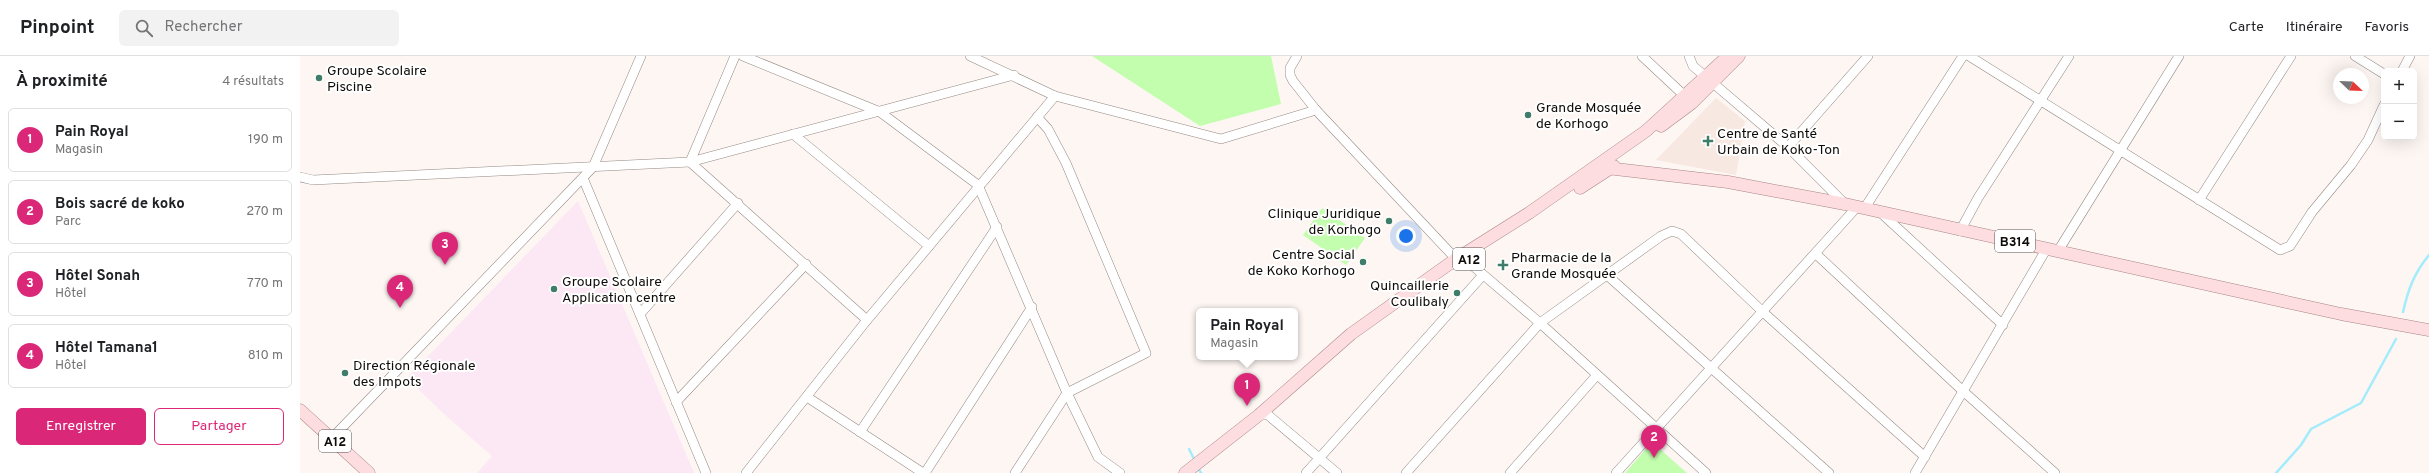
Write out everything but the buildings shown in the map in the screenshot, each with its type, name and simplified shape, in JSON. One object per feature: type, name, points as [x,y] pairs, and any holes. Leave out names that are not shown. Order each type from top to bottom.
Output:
[{"type":"main road","name":"A12","points":[[1709,80],[1728,56]]},
{"type":"main road","name":"A12","points":[[1461,260],[1611,169],[1709,80],[1739,56]]},
{"type":"main road","name":"A12","points":[[1186,473],[1200,468],[1376,322],[1461,260],[1598,167],[1688,99]]},
{"type":"main road","name":"B314","points":[[1598,167],[1728,182],[1844,204],[1960,231],[2053,250],[2341,314],[2429,330]]},
{"type":"main road","name":"A12","points":[[300,410],[369,473]]},
{"type":"street","points":[[332,438],[593,167],[641,56]]},
{"type":"street","points":[[690,162],[735,56]]},
{"type":"street","points":[[743,56],[880,112],[978,185],[1032,307],[1067,393],[1098,457],[1120,473]]},
{"type":"street","points":[[970,56],[1014,75],[1055,96],[1220,139],[1316,110]]},
{"type":"street","points":[[1297,56],[1290,68],[1290,75],[1316,110],[1461,260],[1483,275],[1540,323],[1656,430],[1706,473]]},
{"type":"street","points":[[1642,56],[1688,99]]},
{"type":"street","points":[[1689,56],[1693,66],[1788,148],[1844,204]]},
{"type":"street","points":[[1788,148],[1868,56]]},
{"type":"street","points":[[1616,473],[1816,254],[1860,208],[1963,56]]},
{"type":"street","points":[[1969,56],[2273,248],[2285,250],[2297,238],[2312,212],[2368,140],[2381,112]]},
{"type":"street","points":[[1960,231],[1978,198],[2069,56]]},
{"type":"street","points":[[1915,473],[2003,325],[2119,152],[2178,56]]},
{"type":"street","points":[[2199,200],[2291,56]]},
{"type":"street","points":[[2355,56],[2381,72]]},
{"type":"street","points":[[2404,68],[2410,56]]},
{"type":"street","points":[[300,177],[313,180],[690,162],[1014,75]]},
{"type":"street","points":[[746,473],[867,320],[978,185],[1055,96]]},
{"type":"street","points":[[1015,473],[1067,393],[1146,354],[1066,163],[1048,129],[1037,118]]},
{"type":"street","points":[[793,134],[929,246]]},
{"type":"street","points":[[690,162],[738,203],[867,320]]},
{"type":"street","points":[[583,178],[706,473]]},
{"type":"street","points":[[640,314],[738,203]]},
{"type":"street","points":[[1879,212],[2003,325]]},
{"type":"street","points":[[860,432],[997,227]]},
{"type":"street","points":[[1406,473],[1540,323],[1608,276],[1662,236],[1672,231],[1681,234],[1763,312],[1925,457]]},
{"type":"street","points":[[1816,254],[1963,391],[2055,473]]},
{"type":"street","points":[[676,402],[806,264]]},
{"type":"street","points":[[1306,473],[1319,456],[1483,275]]},
{"type":"street","points":[[1608,276],[1829,473]]},
{"type":"street","points":[[807,397],[924,473],[1032,307]]},
{"type":"street","points":[[1510,473],[1597,375]]},
{"type":"street","points":[[1263,415],[1319,456],[1337,473]]},
{"type":"shaded area","name":"Centre de Santé Urbain de Koko-Ton","points":[[1716,98],[1745,121],[1736,175],[1656,160]]},
{"type":"shaded area","name":"Groupe Scolaire Application centre","points":[[578,201],[694,473],[477,473],[492,456],[444,414],[407,378]]},
{"type":"green space","points":[[1092,56],[1271,56],[1281,104],[1200,126]]},
{"type":"green space","points":[[1322,208],[1365,238],[1346,265],[1303,235]]},
{"type":"green space","points":[[1652,442],[1687,473],[1625,473]]},
{"type":"waterway","points":[[2403,312],[2412,282],[2419,268],[2429,255]]},
{"type":"waterway","points":[[2276,473],[2301,445],[2311,429],[2361,403],[2396,339]]},
{"type":"waterway","points":[[1189,449],[1195,461]]},
{"type":"waterway","points":[[1198,468],[1201,473]]},
{"type":"place","name":"Groupe Scolaire Piscine","points":[[319,78]]},
{"type":"place","name":"Grande Mosquée de Korhogo","points":[[1528,115]]},
{"type":"place","name":"Centre de Santé Urbain de Koko-Ton","points":[[1708,141]]},
{"type":"place","name":"Clinique Juridique de Korhogo","points":[[1389,221]]},
{"type":"place","name":"Centre Social de Koko Korhogo","points":[[1363,262]]},
{"type":"place","name":"Hôtel Sonah","points":[[445,265]]},
{"type":"place","name":"Pharmacie de la Grande Mosquée","points":[[1503,265]]},
{"type":"place","name":"Groupe Scolaire Application centre","points":[[554,289]]},
{"type":"place","name":"Quincaillerie Coulibaly","points":[[1457,293]]},
{"type":"place","name":"Hôtel Tamana1","points":[[400,308]]},
{"type":"place","name":"Direction Régionale des Impots","points":[[345,373]]},
{"type":"place","name":"Pain Royal","points":[[1247,406]]},
{"type":"place","name":"Bois sacré de koko","points":[[1654,458]]}]
